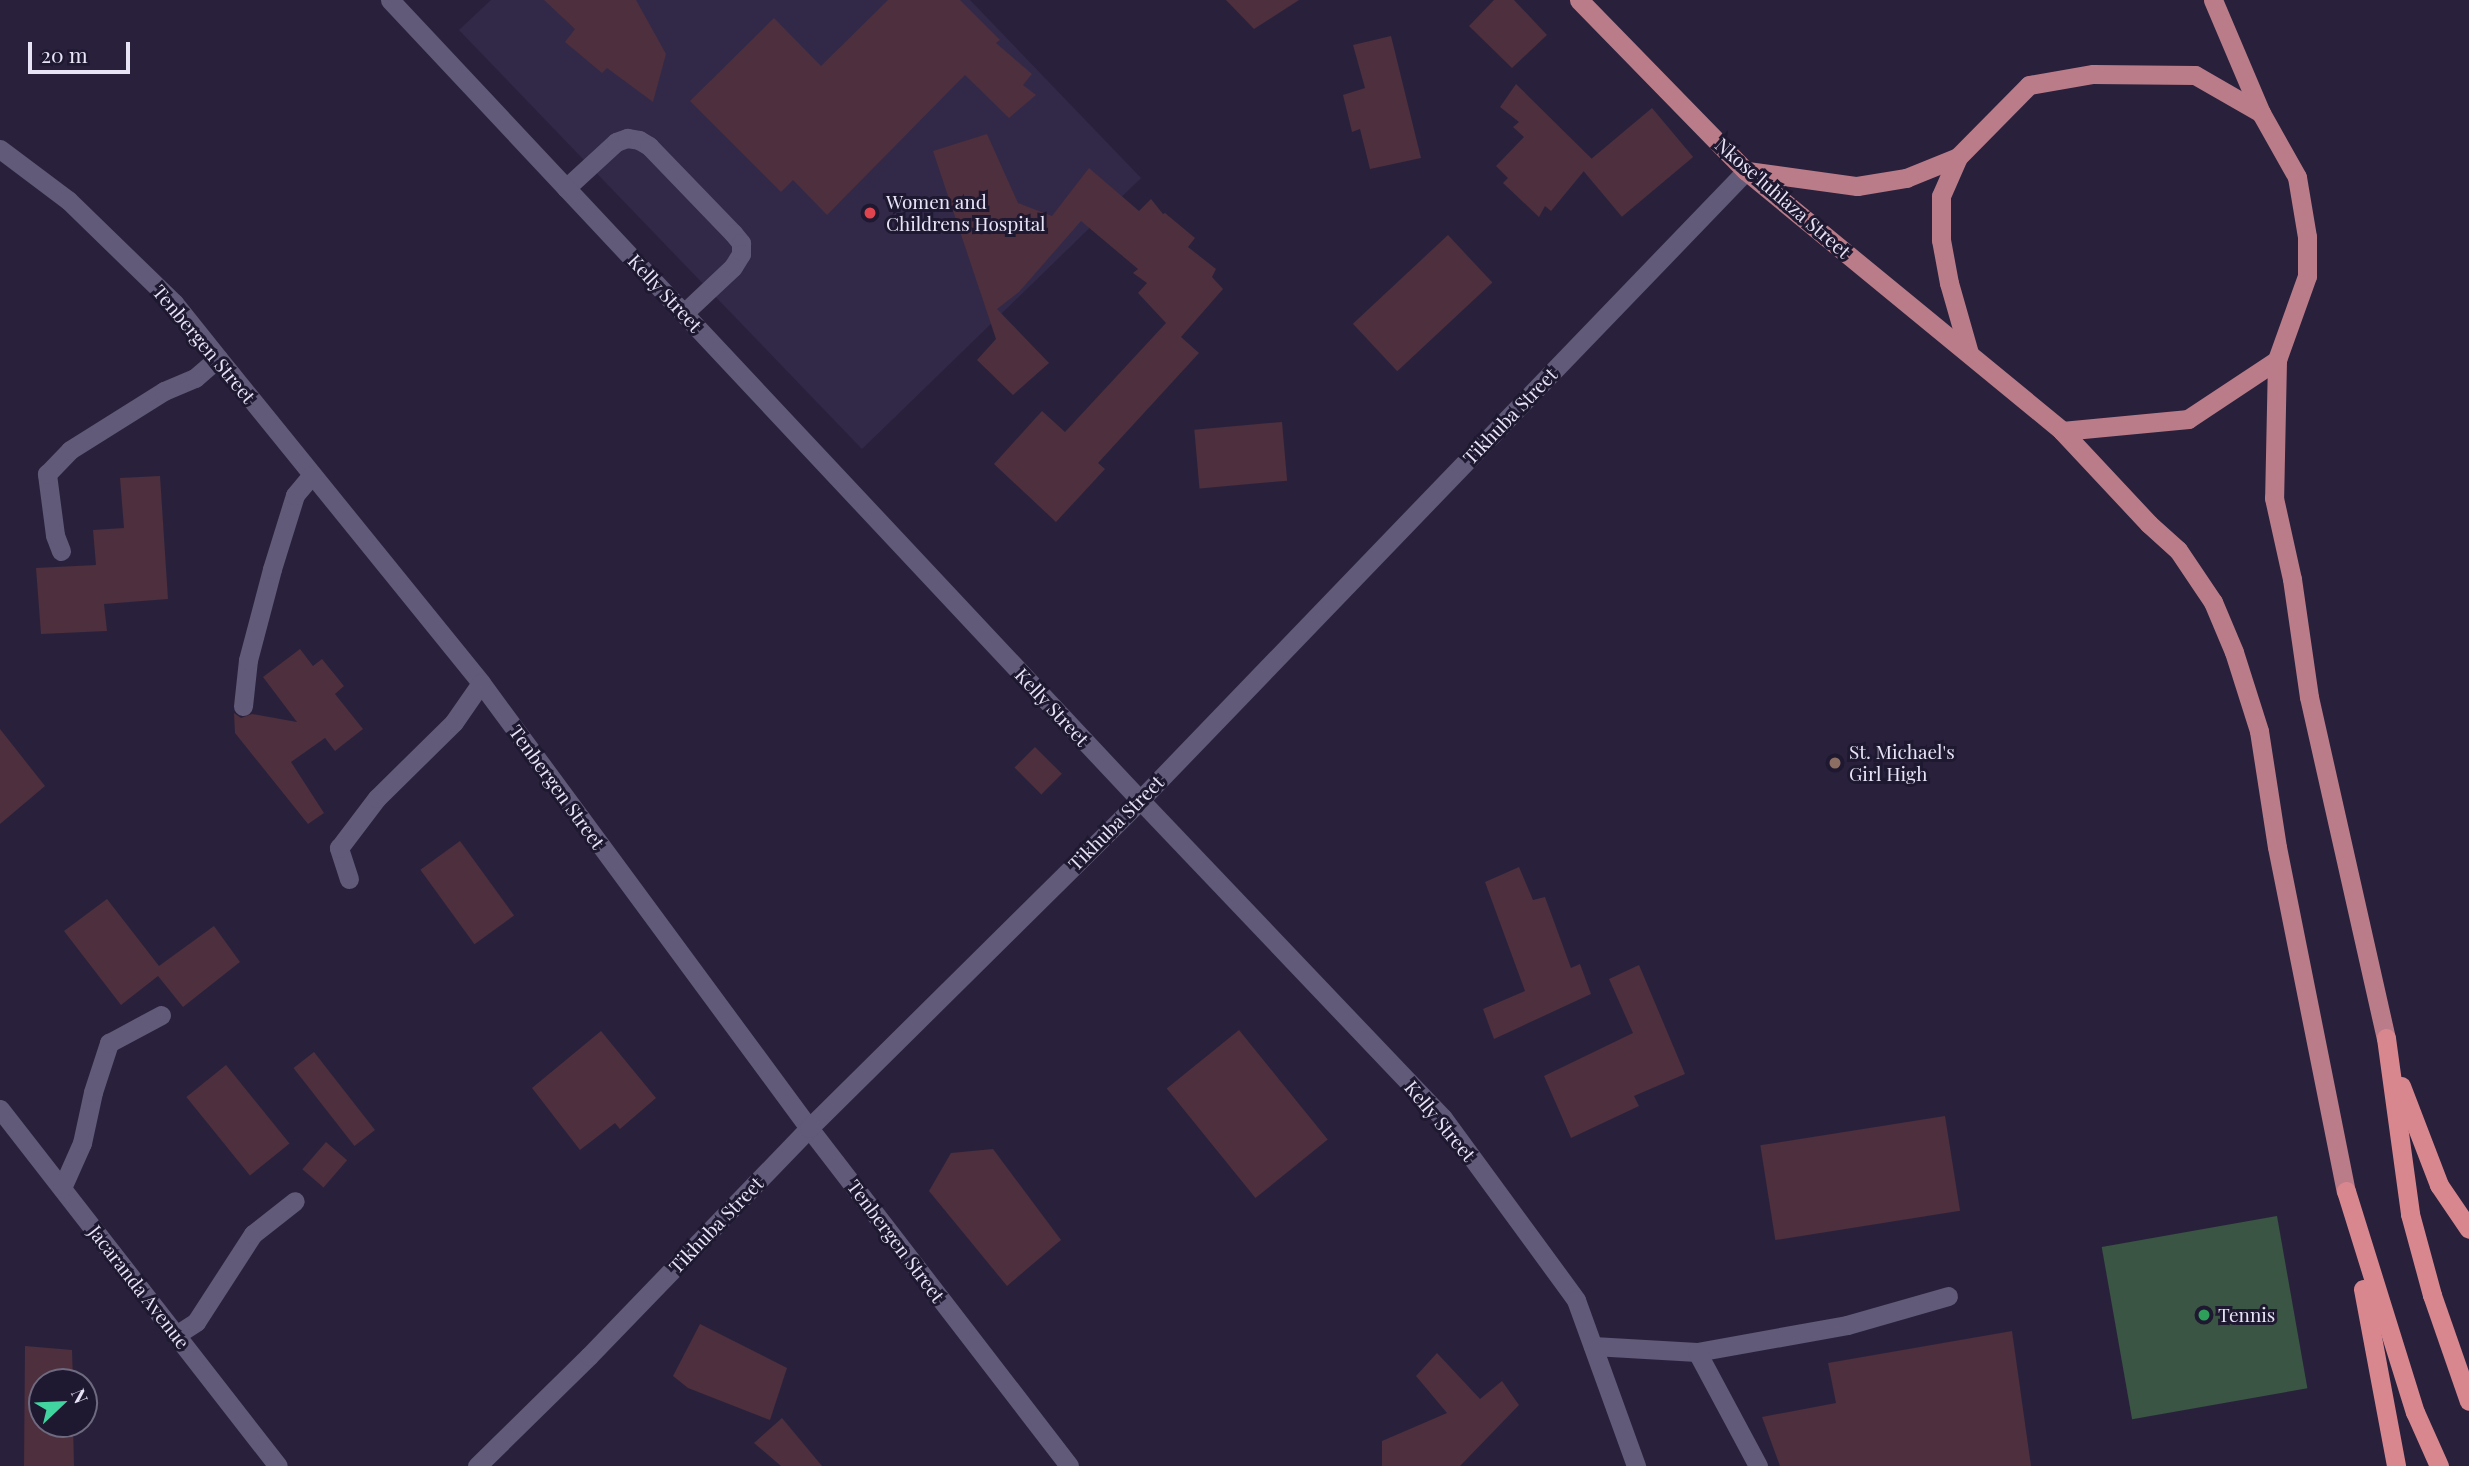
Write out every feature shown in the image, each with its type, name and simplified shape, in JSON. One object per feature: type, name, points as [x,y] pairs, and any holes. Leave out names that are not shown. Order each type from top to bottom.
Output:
[{"type":"highway","points":[[2386,1038],[2418,1136],[2439,1185],[2469,1229]]},
{"type":"highway","points":[[2386,1038],[2410,1214],[2432,1295],[2469,1401]]},
{"type":"highway","points":[[2346,1191],[2396,1466]]},
{"type":"highway","points":[[2346,1191],[2415,1412],[2439,1466]]},
{"type":"main road","name":"Nkose'luhlaza Street","points":[[1579,0],[1746,171],[2062,431],[2149,524],[2178,550],[2213,602],[2234,652],[2259,731],[2277,847],[2346,1191]]},
{"type":"main road","points":[[2213,0],[2261,113],[2297,177],[2307,237],[2307,276],[2277,360],[2274,498],[2292,579],[2309,697],[2386,1038]]},
{"type":"main road","points":[[1969,353],[1949,283],[1941,240],[1941,196],[1958,157],[2029,85],[2093,74],[2195,75],[2261,113]]},
{"type":"main road","points":[[1746,171],[1857,186],[1906,178],[1958,157]]},
{"type":"main road","points":[[2062,431],[2188,419],[2277,360]]},
{"type":"street","name":"Kelly Street","points":[[390,0],[1140,800],[1443,1118],[1576,1300],[1636,1466]]},
{"type":"street","points":[[566,188],[616,142],[627,138],[639,140],[649,146],[733,233],[741,243],[741,254],[733,267],[684,313]]},
{"type":"street","name":"Tenbergen Street","points":[[0,149],[68,200],[174,303],[481,683],[809,1128],[1069,1466]]},
{"type":"street","name":"Tikhuba Street","points":[[477,1466],[589,1356],[809,1128],[1140,800],[1746,171]]},
{"type":"street","points":[[61,551],[55,535],[47,474],[70,450],[164,391],[195,378],[218,358]]},
{"type":"street","points":[[243,706],[248,660],[281,539],[295,495],[312,475]]},
{"type":"street","points":[[349,878],[339,848],[377,798],[454,722],[481,683]]},
{"type":"street","points":[[62,1188],[82,1143],[109,1043],[162,1016]]},
{"type":"street","name":"Jacaranda Avenue","points":[[0,1109],[278,1466]]},
{"type":"street","points":[[176,1335],[196,1322],[253,1234],[295,1201]]},
{"type":"street","points":[[1593,1346],[1697,1352],[1847,1325],[1948,1296]]},
{"type":"street","points":[[1697,1352],[1758,1466]]},
{"type":"shaded area","name":"Women and Childrens Hospital","points":[[491,0],[970,0],[1141,178],[862,449],[459,30]]},
{"type":"green space","name":"Tennis","points":[[2277,1216],[2307,1388],[2132,1419],[2102,1247]]},
{"type":"building","points":[[544,0],[636,0],[666,54],[653,102],[607,68],[602,73],[565,42],[575,29]]},
{"type":"building","points":[[888,0],[960,0],[1000,40],[996,43],[1032,74],[1023,85],[1036,95],[1009,118],[965,75],[827,215],[793,180],[781,192],[690,101],[774,18],[821,66]]},
{"type":"building","points":[[1226,0],[1299,0],[1254,29]]},
{"type":"building","points":[[1494,0],[1514,0],[1547,35],[1512,68],[1469,26]]},
{"type":"building","points":[[1391,36],[1421,158],[1370,169],[1360,129],[1352,132],[1343,95],[1365,88],[1353,45]]},
{"type":"building","points":[[1516,84],[1593,160],[1551,211],[1545,206],[1539,217],[1503,183],[1508,178],[1496,166],[1524,137],[1513,127],[1519,122],[1500,107]]},
{"type":"building","points":[[1652,108],[1693,157],[1622,217],[1581,168]]},
{"type":"building","points":[[987,134],[1018,203],[1052,216],[1089,168],[1139,211],[1151,199],[1163,214],[1195,238],[1188,247],[1216,269],[1212,277],[1223,289],[1181,337],[1199,353],[1098,463],[1105,469],[1056,522],[994,464],[1042,411],[1065,432],[1166,323],[1138,293],[1147,283],[1133,273],[1138,269],[1081,221],[1019,292],[997,309],[1049,363],[1013,395],[977,360],[996,339],[933,151]]},
{"type":"building","points":[[1448,235],[1492,283],[1397,371],[1353,324]]},
{"type":"building","points":[[1282,422],[1287,481],[1199,488],[1194,430]]},
{"type":"building","points":[[160,476],[168,599],[104,604],[107,631],[41,634],[36,568],[96,565],[93,530],[124,528],[120,478]]},
{"type":"building","points":[[300,649],[313,666],[322,659],[344,686],[335,694],[363,729],[335,751],[325,738],[291,762],[324,813],[308,824],[235,733],[234,713],[241,718],[252,714],[297,722],[263,677]]},
{"type":"building","points":[[0,729],[45,786],[0,824]]},
{"type":"building","points":[[1035,747],[1062,774],[1041,794],[1014,768]]},
{"type":"building","points":[[460,841],[514,915],[474,944],[420,870]]},
{"type":"building","points":[[1519,867],[1533,900],[1545,897],[1571,968],[1580,964],[1591,994],[1494,1039],[1483,1009],[1525,991],[1485,882]]},
{"type":"building","points":[[107,899],[159,966],[214,926],[240,962],[183,1007],[158,976],[121,1005],[64,931]]},
{"type":"building","points":[[1639,965],[1685,1074],[1634,1096],[1639,1106],[1571,1138],[1544,1076],[1633,1033],[1609,979]]},
{"type":"building","points":[[1239,1030],[1328,1140],[1255,1198],[1167,1089]]},
{"type":"building","points":[[601,1031],[656,1098],[620,1129],[615,1123],[580,1150],[532,1088]]},
{"type":"building","points":[[314,1052],[375,1130],[354,1146],[294,1068]]},
{"type":"building","points":[[226,1065],[290,1143],[250,1176],[186,1097]]},
{"type":"building","points":[[1945,1116],[1960,1211],[1775,1240],[1760,1145]]},
{"type":"building","points":[[326,1142],[347,1160],[324,1188],[302,1169]]},
{"type":"building","points":[[993,1149],[1061,1240],[1007,1286],[929,1191],[951,1153]]},
{"type":"building","points":[[700,1324],[787,1368],[770,1420],[688,1388],[673,1376]]},
{"type":"building","points":[[2012,1331],[2031,1466],[1780,1466],[1762,1417],[1836,1403],[1828,1363]]},
{"type":"building","points":[[25,1346],[72,1350],[73,1368],[28,1368],[28,1438],[73,1438],[74,1466],[24,1466]]},
{"type":"building","points":[[1437,1353],[1480,1399],[1502,1381],[1519,1405],[1460,1466],[1382,1466],[1382,1441],[1447,1413],[1416,1376]]},
{"type":"building","points":[[782,1418],[822,1466],[781,1466],[754,1443]]},
{"type":"place","name":"Women and Childrens Hospital","points":[[870,213]]},
{"type":"place","name":"St. Michael's Girl High","points":[[1835,763]]},
{"type":"place","name":"Tennis","points":[[2204,1315]]}]
